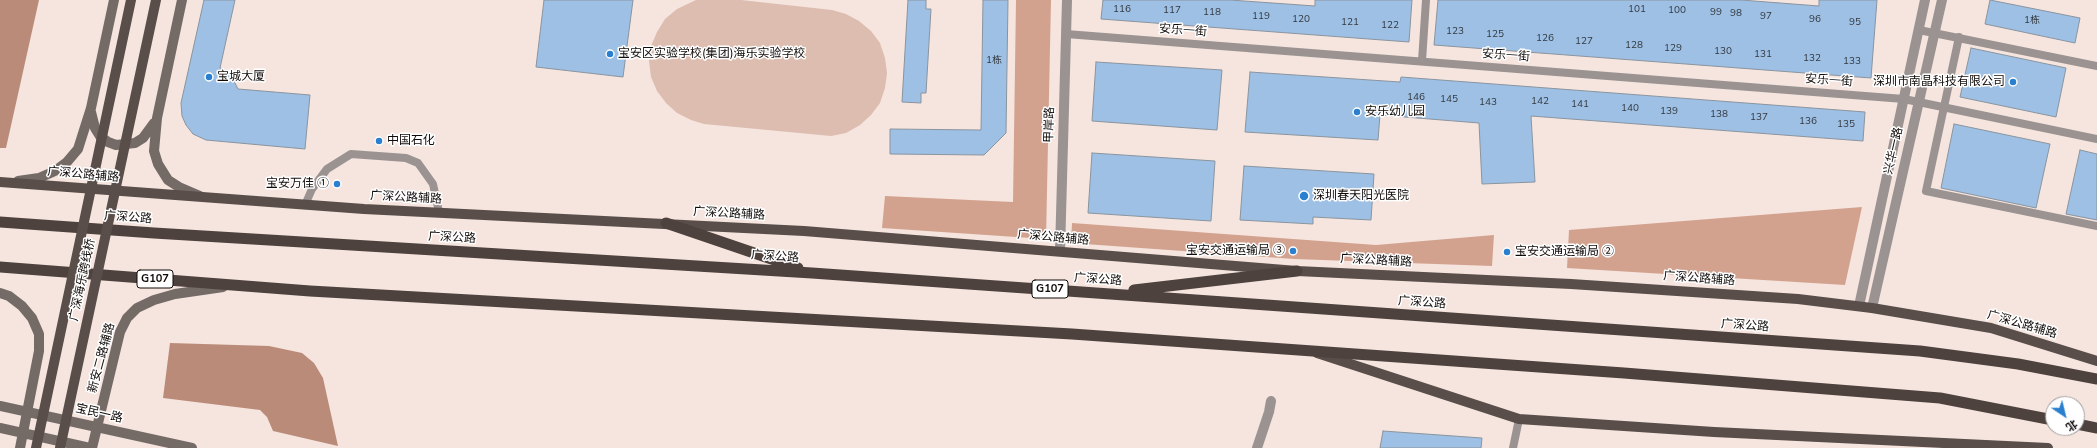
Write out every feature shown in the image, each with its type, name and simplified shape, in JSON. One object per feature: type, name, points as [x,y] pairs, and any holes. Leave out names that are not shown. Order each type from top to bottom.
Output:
[{"type":"highway","name":"广深公路","points":[[0,222],[154,233],[812,273],[1920,351],[2018,364],[2097,379]]},
{"type":"highway","points":[[666,223],[812,273]]},
{"type":"highway","name":"G107","points":[[0,267],[310,292],[1049,333],[1624,373],[1940,398],[2045,418]]},
{"type":"highway","points":[[1108,293],[1297,270]]},
{"type":"highway","points":[[2085,426],[2097,428]]},
{"type":"main road","points":[[11,182],[39,178],[66,162],[78,149],[91,108],[114,0]]},
{"type":"main road","name":"广深海乐跨线桥","points":[[36,448],[131,0]]},
{"type":"main road","name":"广深海乐跨线桥","points":[[60,448],[156,0]]},
{"type":"main road","points":[[182,0],[157,118],[154,151],[162,172],[168,180],[179,187],[204,197]]},
{"type":"main road","points":[[91,108],[95,128],[108,142],[116,145],[135,143],[143,138],[157,118]]},
{"type":"main road","name":"广深公路辅路","points":[[0,182],[305,205],[804,231],[1297,270],[1579,284],[1798,299],[1859,306],[1991,328],[2097,361]]},
{"type":"main road","name":"新安二路辅路","points":[[91,448],[120,332],[127,318],[137,308],[154,300],[175,294],[236,285]]},
{"type":"main road","points":[[0,293],[9,296],[22,306],[32,318],[39,334],[40,351],[20,448]]},
{"type":"main road","points":[[1309,351],[1519,418],[1902,445],[2048,448]]},
{"type":"main road","name":"宝民一路","points":[[0,406],[192,448]]},
{"type":"main road","points":[[0,428],[91,448]]},
{"type":"street","name":"甲岸路","points":[[1060,252],[1067,0]]},
{"type":"street","name":"兴华一路","points":[[1859,306],[1925,0]]},
{"type":"street","name":"兴华一路","points":[[1872,308],[1942,0]]},
{"type":"street","points":[[1257,448],[1271,402]]},
{"type":"lane","points":[[1422,61],[1426,0]]},
{"type":"lane","points":[[1919,30],[2097,66]]},
{"type":"lane","name":"安乐一街","points":[[1066,34],[1919,100],[1944,108],[2097,140]]},
{"type":"lane","points":[[1959,37],[1926,192],[2097,226]]},
{"type":"lane","points":[[305,205],[312,188],[327,169],[351,154],[406,158],[418,162],[432,184],[439,212]]},
{"type":"lane","points":[[1513,448],[1519,418]]},
{"type":"shaded area","points":[[0,0],[39,0],[6,148],[0,148]]},
{"type":"shaded area","points":[[696,0],[741,0],[832,10],[846,14],[859,21],[871,31],[880,43],[885,58],[887,73],[885,88],[880,103],[871,115],[860,125],[846,133],[831,136],[704,124],[691,120],[677,113],[666,103],[657,91],[651,77],[649,61],[651,46],[665,19],[677,9]]},
{"type":"shaded area","points":[[1016,0],[1051,0],[1046,239],[882,228],[885,196],[1013,202]]},
{"type":"shaded area","points":[[1862,207],[1845,285],[1567,268],[1569,230]]},
{"type":"shaded area","points":[[1072,223],[1376,245],[1494,235],[1492,266],[1294,259],[1071,243]]},
{"type":"shaded area","points":[[170,343],[269,346],[302,353],[314,363],[323,378],[338,446],[273,431],[267,417],[260,410],[163,398]]},
{"type":"building","name":"宝城大厦","points":[[204,0],[235,0],[220,68],[230,73],[238,89],[310,95],[305,149],[206,140],[193,134],[186,125],[182,116],[181,103]]},
{"type":"building","points":[[544,0],[633,0],[623,77],[536,67]]},
{"type":"building","points":[[908,0],[926,0],[926,9],[931,9],[926,93],[921,93],[921,103],[902,102]]},
{"type":"building","points":[[983,0],[1008,0],[1006,133],[984,155],[890,154],[890,129],[981,130]]},
{"type":"building","points":[[1103,0],[1230,0],[1315,6],[1315,0],[1412,0],[1409,42],[1101,19]]},
{"type":"building","points":[[1438,0],[1741,0],[1819,6],[1819,0],[1877,0],[1871,78],[1434,45]]},
{"type":"building","points":[[1990,0],[2080,18],[2075,43],[1985,24]]},
{"type":"building","name":"深圳市南晶科技有限公司","points":[[1971,48],[2066,68],[2056,117],[1960,97]]},
{"type":"building","points":[[1096,62],[1222,70],[1217,130],[1092,121]]},
{"type":"building","points":[[1250,72],[1400,82],[1401,77],[1865,112],[1863,141],[1531,116],[1535,182],[1482,184],[1479,123],[1380,115],[1378,140],[1245,132]]},
{"type":"building","points":[[1954,124],[2050,144],[2036,208],[1941,188]]},
{"type":"building","points":[[2080,150],[2097,154],[2097,220],[2066,214]]},
{"type":"building","points":[[1092,153],[1215,161],[1211,221],[1088,213]]},
{"type":"building","name":"深圳春天阳光医院","points":[[1244,166],[1374,174],[1371,220],[1313,217],[1313,224],[1240,220]]},
{"type":"building","points":[[1383,431],[1482,438],[1481,448],[1380,448]]},
{"type":"place","name":"宝安区实验学校(集团)海乐实验学校","points":[[610,54]]},
{"type":"place","name":"宝城大厦","points":[[209,77]]},
{"type":"place","name":"深圳市南晶科技有限公司","points":[[2013,82]]},
{"type":"place","name":"安乐幼儿园","points":[[1357,112]]},
{"type":"place","name":"中国石化","points":[[379,141]]},
{"type":"place","name":"宝安万佳 ①","points":[[337,184]]},
{"type":"place","name":"深圳春天阳光医院","points":[[1304,196]]},
{"type":"place","name":"宝安交通运输局 ③","points":[[1293,251]]},
{"type":"place","name":"宝安交通运输局 ②","points":[[1507,252]]}]
